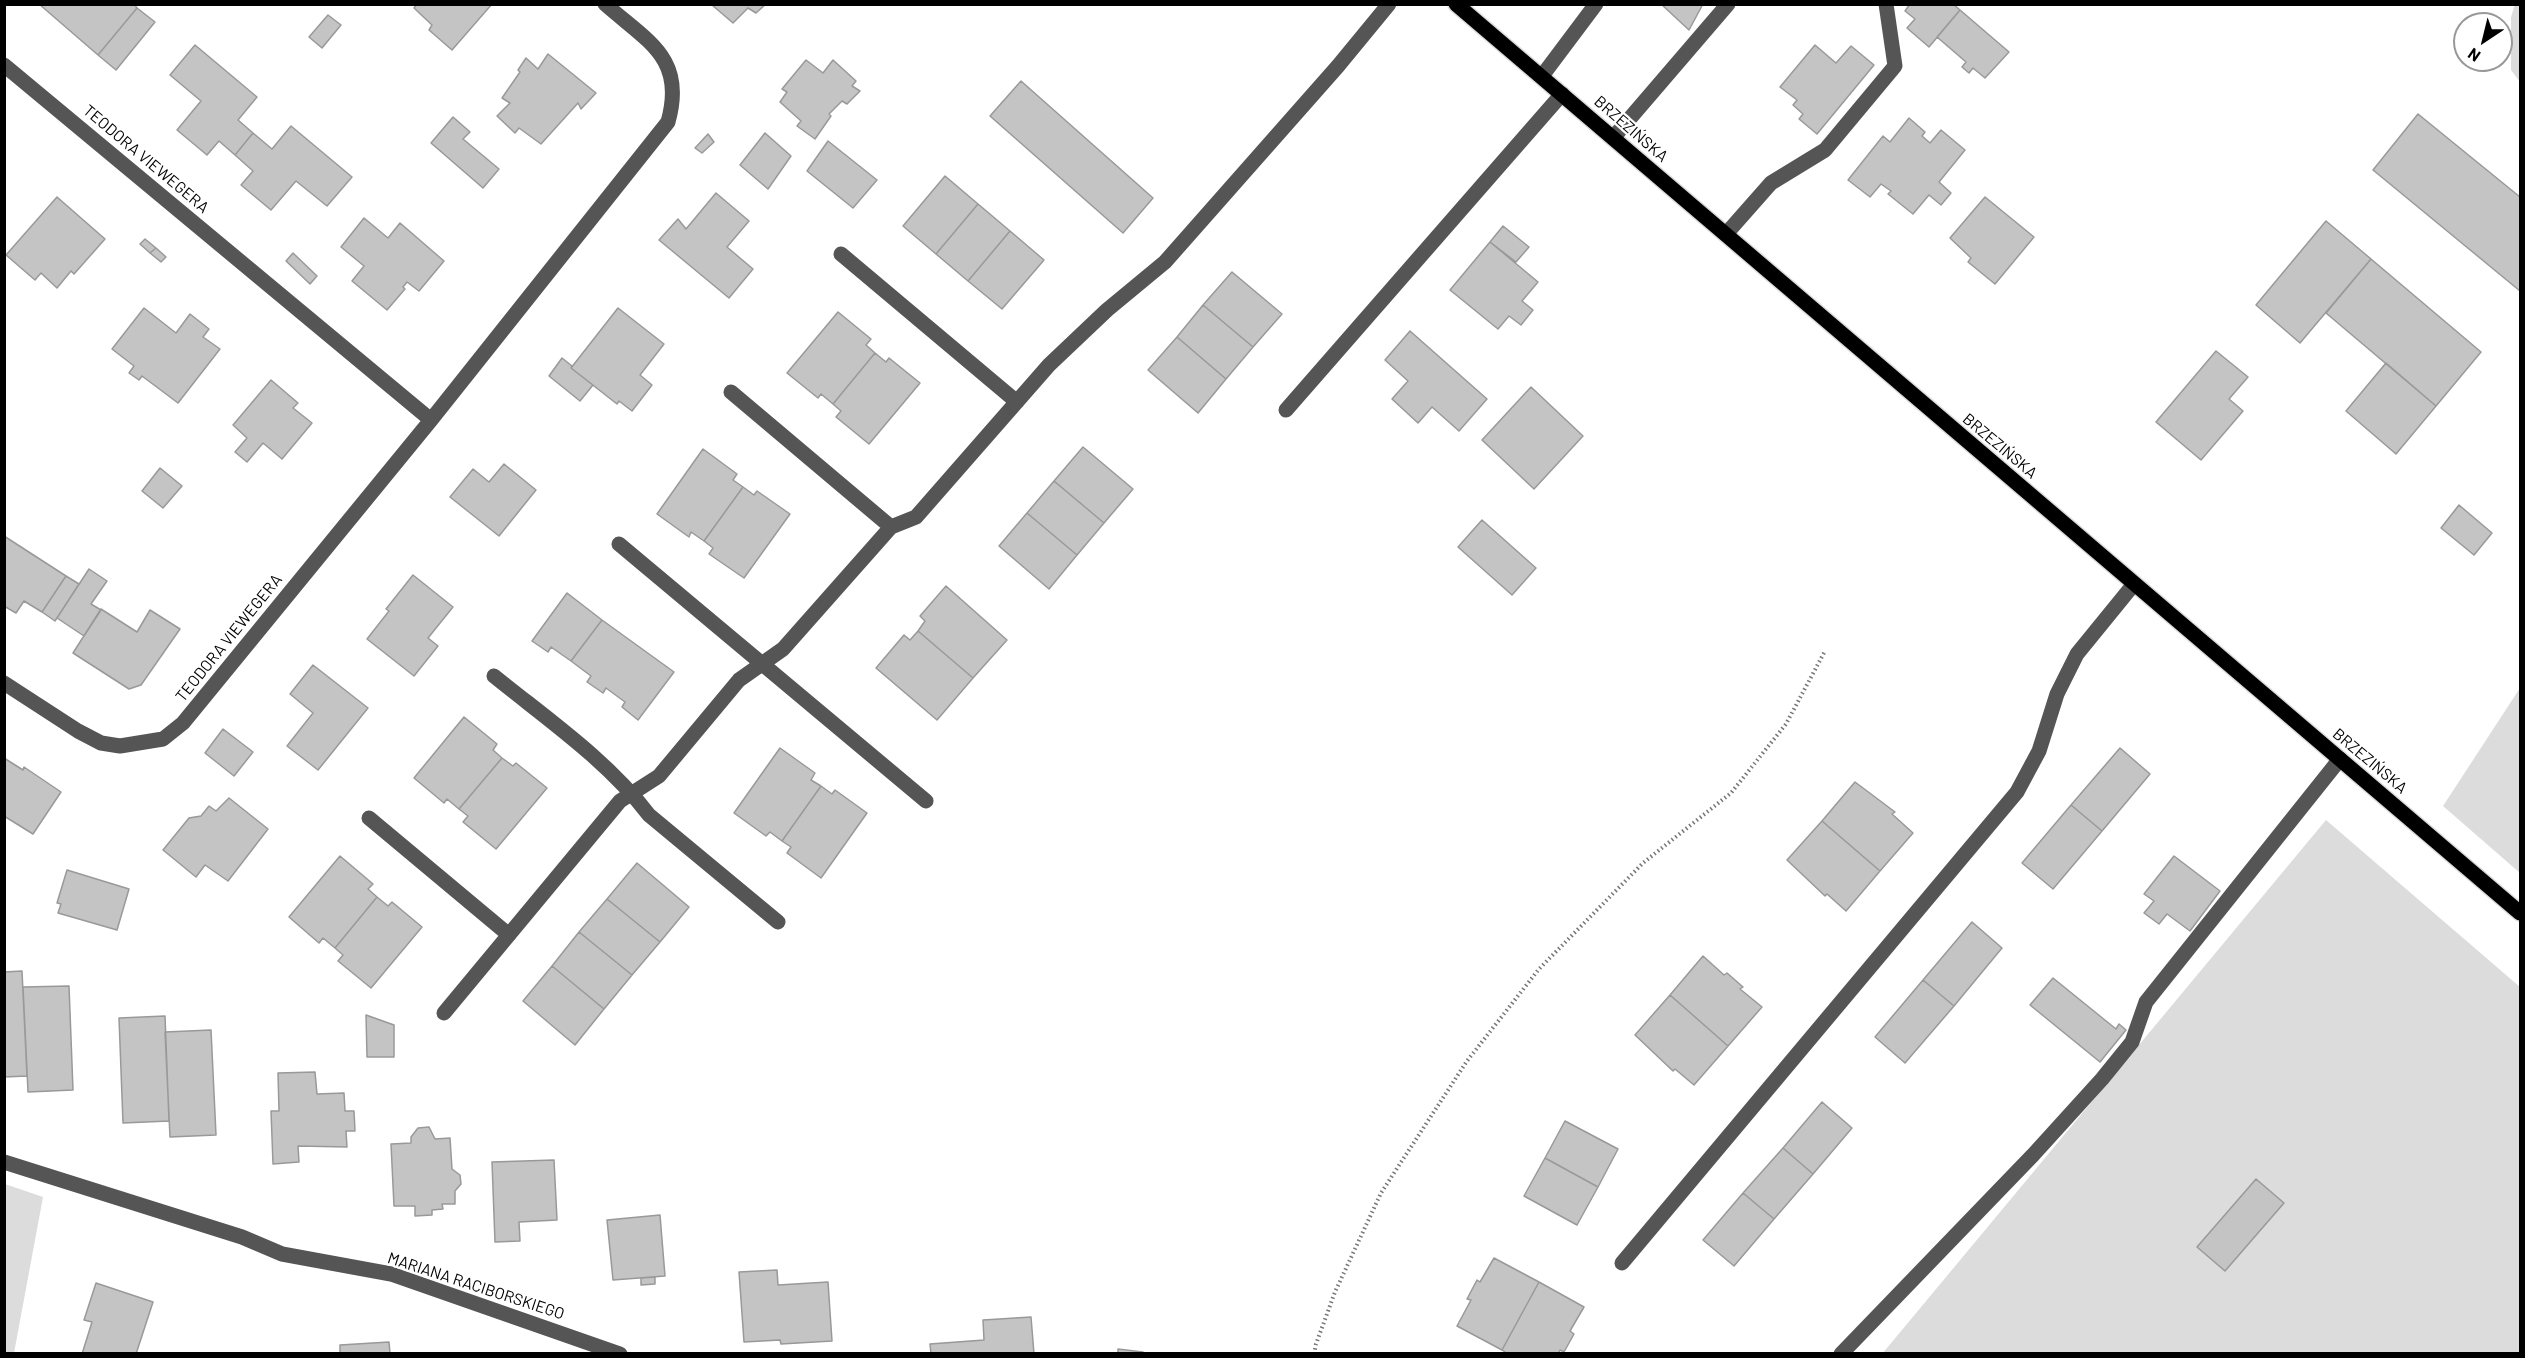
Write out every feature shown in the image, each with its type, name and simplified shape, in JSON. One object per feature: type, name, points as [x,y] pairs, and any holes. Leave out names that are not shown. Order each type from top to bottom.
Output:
[{"type":"main road","name":"BRZEZIŃSKA","points":[[1456,4],[2520,913]]},
{"type":"street","name":"TEODORA VIEWEGERA","points":[[4,683],[78,731],[101,743],[120,746],[163,739],[183,723],[431,420],[668,122],[674,88],[672,74],[665,59],[605,4]]},
{"type":"street","points":[[444,1013],[620,801],[659,776],[739,680],[783,650],[891,527],[916,517],[1049,366],[1107,310],[1165,262],[1338,66],[1389,4]]},
{"type":"street","points":[[1542,76],[1596,4]]},
{"type":"street","points":[[1613,138],[1728,4]]},
{"type":"street","points":[[1726,234],[1771,183],[1825,150],[1895,66],[1886,4]]},
{"type":"street","name":"TEODORA VIEWEGERA","points":[[4,65],[431,420]]},
{"type":"street","points":[[1286,410],[1562,93]]},
{"type":"street","points":[[841,254],[1017,402]]},
{"type":"street","points":[[731,392],[891,527]]},
{"type":"street","points":[[619,544],[926,801]]},
{"type":"street","points":[[1622,1263],[2018,792],[2038,752],[2056,694],[2077,654],[2134,584]]},
{"type":"street","points":[[494,676],[608,768],[633,793],[649,815],[778,922]]},
{"type":"street","points":[[1841,1353],[2025,1164],[2102,1079],[2132,1042],[2146,1002],[2340,759]]},
{"type":"street","points":[[369,818],[508,935]]},
{"type":"street","name":"MARIANA RACIBORSKIEGO","points":[[4,1162],[242,1237],[282,1254],[391,1274],[620,1353]]},
{"type":"path","points":[[1314,1353],[1335,1292],[1381,1193],[1467,1061],[1539,969],[1643,863],[1731,793],[1786,724],[1825,651]]},
{"type":"shaded area","points":[[2515,4],[2520,5],[2520,82],[2512,72],[2513,12]]},
{"type":"shaded area","points":[[2520,688],[2520,873],[2443,806]]},
{"type":"shaded area","points":[[2326,820],[2520,987],[2520,1353],[1882,1354]]},
{"type":"shaded area","points":[[5,1184],[43,1197],[14,1353],[5,1353]]},
{"type":"building","points":[[39,4],[134,4],[137,8],[98,55]]},
{"type":"building","points":[[417,4],[492,4],[452,50],[429,30],[432,25],[414,8]]},
{"type":"building","points":[[766,4],[756,13],[748,8],[733,23],[712,5]]},
{"type":"building","points":[[1661,4],[1703,4],[1689,30]]},
{"type":"building","points":[[1910,4],[1953,4],[1960,10],[1929,47],[1907,28],[1915,19],[1905,11]]},
{"type":"building","points":[[137,8],[155,22],[116,70],[98,55]]},
{"type":"building","points":[[1960,10],[2009,52],[1985,78],[1973,68],[1969,73],[1962,67],[1966,62],[1937,37]]},
{"type":"building","points":[[328,15],[341,25],[322,48],[309,37]]},
{"type":"building","points":[[195,45],[257,97],[238,120],[253,133],[235,155],[219,141],[207,155],[177,130],[201,101],[170,75]]},
{"type":"building","points":[[1815,45],[1836,63],[1851,46],[1874,65],[1817,134],[1799,119],[1803,114],[1793,105],[1797,100],[1780,87]]},
{"type":"building","points":[[548,54],[596,93],[581,109],[578,103],[541,144],[519,128],[515,133],[497,116],[510,103],[502,98],[520,72],[518,70],[526,58],[538,69]]},
{"type":"building","points":[[806,60],[823,73],[833,60],[856,81],[852,86],[860,91],[847,104],[842,101],[829,114],[831,116],[815,139],[797,126],[801,121],[780,102],[787,92],[782,89]]},
{"type":"building","points":[[1021,81],[1153,198],[1123,233],[990,116]]},
{"type":"building","points":[[2418,114],[2520,197],[2520,291],[2373,170]]},
{"type":"building","points":[[453,117],[470,132],[463,139],[499,169],[483,188],[431,143]]},
{"type":"building","points":[[1909,118],[1925,132],[1922,136],[1930,143],[1941,130],[1965,150],[1939,182],[1951,193],[1941,205],[1929,195],[1913,214],[1888,194],[1891,191],[1881,184],[1870,197],[1848,180],[1883,136],[1890,142]]},
{"type":"building","points":[[291,126],[352,177],[327,206],[296,181],[271,210],[241,185],[253,171],[235,155],[253,133],[272,149]]},
{"type":"building","points":[[765,133],[791,156],[768,189],[740,165]]},
{"type":"building","points":[[708,134],[714,142],[702,153],[695,148]]},
{"type":"building","points":[[828,141],[877,180],[853,208],[807,171]]},
{"type":"building","points":[[945,176],[978,204],[936,254],[903,226]]},
{"type":"building","points":[[716,193],[749,221],[727,247],[753,269],[729,298],[659,240],[678,219],[686,229]]},
{"type":"building","points":[[57,197],[105,239],[74,274],[71,271],[57,288],[41,273],[35,280],[6,255]]},
{"type":"building","points":[[1985,197],[2034,237],[1995,284],[1968,262],[1971,258],[1950,238]]},
{"type":"building","points":[[978,204],[1010,231],[968,281],[936,254]]},
{"type":"building","points":[[364,218],[388,238],[400,223],[444,261],[419,291],[407,282],[403,287],[405,289],[387,310],[352,281],[364,266],[341,247]]},
{"type":"building","points":[[2326,221],[2371,259],[2300,343],[2256,305]]},
{"type":"building","points":[[1503,226],[1529,247],[1516,262],[1490,242]]},
{"type":"building","points":[[1010,231],[1044,260],[1002,309],[968,281]]},
{"type":"building","points":[[145,239],[156,248],[150,253],[140,244]]},
{"type":"building","points":[[1490,242],[1538,282],[1522,301],[1533,310],[1521,325],[1509,316],[1498,329],[1450,290]]},
{"type":"building","points":[[156,248],[166,257],[161,262],[150,253]]},
{"type":"building","points":[[293,253],[317,276],[310,284],[286,261]]},
{"type":"building","points":[[2371,259],[2481,352],[2436,406],[2326,313]]},
{"type":"building","points":[[1232,272],[1282,314],[1253,347],[1203,305]]},
{"type":"building","points":[[1203,305],[1253,347],[1226,379],[1177,337]]},
{"type":"building","points":[[144,308],[176,333],[190,314],[209,329],[203,337],[220,349],[178,403],[142,376],[139,380],[129,373],[134,366],[112,349]]},
{"type":"building","points":[[618,308],[664,344],[640,375],[652,385],[632,411],[619,401],[617,404],[571,368]]},
{"type":"building","points":[[838,312],[871,339],[866,345],[875,353],[833,404],[821,394],[818,398],[787,373]]},
{"type":"building","points":[[1410,331],[1487,399],[1459,431],[1432,407],[1418,423],[1392,399],[1408,381],[1385,360]]},
{"type":"building","points":[[1177,337],[1226,379],[1198,413],[1148,370]]},
{"type":"building","points":[[2216,351],[2248,377],[2229,399],[2243,411],[2201,460],[2156,422]]},
{"type":"building","points":[[875,353],[886,362],[889,358],[920,383],[869,444],[836,417],[841,411],[833,404]]},
{"type":"building","points":[[562,358],[593,385],[580,401],[549,376]]},
{"type":"building","points":[[2386,363],[2436,406],[2396,454],[2346,411]]},
{"type":"building","points":[[271,380],[298,403],[293,408],[312,423],[282,459],[263,443],[247,462],[235,452],[247,438],[233,425]]},
{"type":"building","points":[[1531,387],[1583,436],[1534,489],[1482,440]]},
{"type":"building","points":[[1083,447],[1133,489],[1104,523],[1054,481]]},
{"type":"building","points":[[703,449],[737,474],[733,480],[743,487],[704,541],[691,532],[689,537],[657,514]]},
{"type":"building","points":[[504,464],[536,490],[499,536],[450,497],[473,469],[489,482]]},
{"type":"building","points":[[160,468],[182,486],[163,508],[142,491]]},
{"type":"building","points":[[1054,481],[1104,523],[1077,555],[1027,513]]},
{"type":"building","points":[[743,487],[754,495],[757,491],[790,514],[744,578],[709,554],[713,548],[704,541]]},
{"type":"building","points":[[2459,505],[2492,533],[2474,555],[2441,528]]},
{"type":"building","points":[[1027,513],[1077,555],[1049,589],[999,546]]},
{"type":"building","points":[[1482,520],[1536,568],[1512,595],[1458,547]]},
{"type":"building","points":[[4,536],[66,576],[42,612],[24,601],[16,613],[4,606]]},
{"type":"building","points":[[89,569],[107,581],[91,604],[101,610],[84,636],[57,618]]},
{"type":"building","points":[[413,575],[453,607],[428,638],[438,646],[414,676],[367,639],[389,611],[386,609]]},
{"type":"building","points":[[66,576],[79,584],[55,621],[42,612]]},
{"type":"building","points":[[946,586],[1007,640],[973,678],[918,631],[925,621],[920,616]]},
{"type":"building","points":[[567,593],[602,620],[571,661],[551,647],[548,652],[532,641]]},
{"type":"building","points":[[101,609],[137,632],[150,610],[180,629],[141,685],[129,689],[73,653]]},
{"type":"building","points":[[602,620],[674,672],[638,720],[622,707],[625,702],[606,688],[603,693],[587,682],[591,676],[571,661]]},
{"type":"building","points":[[918,631],[973,678],[937,720],[876,668],[904,635],[910,640]]},
{"type":"building","points":[[313,665],[368,708],[318,770],[287,746],[313,713],[290,694]]},
{"type":"building","points":[[464,717],[497,744],[493,750],[502,758],[459,809],[447,799],[444,803],[414,778]]},
{"type":"building","points":[[223,729],[253,752],[234,776],[205,753]]},
{"type":"building","points":[[780,748],[815,773],[811,780],[821,786],[782,841],[770,832],[766,836],[734,813]]},
{"type":"building","points":[[2120,748],[2150,774],[2102,831],[2071,805]]},
{"type":"building","points":[[4,758],[23,770],[24,767],[61,792],[33,834],[4,816]]},
{"type":"building","points":[[502,758],[513,766],[516,763],[547,788],[496,849],[463,822],[468,816],[459,809]]},
{"type":"building","points":[[1855,782],[1895,812],[1892,814],[1913,833],[1880,871],[1822,821]]},
{"type":"building","points":[[821,786],[832,794],[835,790],[867,813],[821,878],[787,853],[791,847],[782,841]]},
{"type":"building","points":[[229,798],[268,829],[228,881],[205,865],[196,877],[163,850],[189,818],[201,816],[209,806],[216,811]]},
{"type":"building","points":[[2071,805],[2102,831],[2053,889],[2022,863]]},
{"type":"building","points":[[1822,821],[1880,871],[1846,911],[1827,894],[1825,896],[1787,860]]},
{"type":"building","points":[[340,856],[373,884],[368,889],[377,897],[335,948],[323,938],[319,943],[289,917]]},
{"type":"building","points":[[2174,856],[2220,891],[2190,931],[2167,914],[2159,924],[2144,913],[2154,901],[2144,894]]},
{"type":"building","points":[[637,863],[689,907],[660,942],[607,899]]},
{"type":"building","points":[[67,870],[129,889],[117,930],[58,913],[61,904],[57,903]]},
{"type":"building","points":[[377,897],[388,906],[392,902],[422,927],[371,988],[338,961],[343,955],[335,948]]},
{"type":"building","points":[[607,899],[660,942],[632,975],[579,932]]},
{"type":"building","points":[[1972,922],[2002,948],[1954,1006],[1923,980]]},
{"type":"building","points":[[579,932],[632,975],[604,1009],[552,966]]},
{"type":"building","points":[[1703,956],[1724,975],[1727,973],[1743,987],[1740,989],[1762,1007],[1728,1046],[1670,995]]},
{"type":"building","points":[[552,966],[604,1009],[575,1045],[523,1001]]},
{"type":"building","points":[[22,971],[27,1076],[4,1077],[4,972]]},
{"type":"building","points":[[2053,978],[2116,1029],[2119,1024],[2126,1030],[2100,1062],[2030,1005]]},
{"type":"building","points":[[1923,980],[1954,1006],[1905,1063],[1875,1037]]},
{"type":"building","points":[[69,986],[73,1090],[28,1092],[23,987]]},
{"type":"building","points":[[1670,995],[1728,1046],[1694,1085],[1675,1069],[1673,1071],[1635,1035]]},
{"type":"building","points":[[366,1015],[394,1025],[394,1057],[367,1057]]},
{"type":"building","points":[[165,1016],[169,1121],[123,1123],[119,1018]]},
{"type":"building","points":[[211,1030],[216,1135],[170,1137],[165,1032]]},
{"type":"building","points":[[315,1072],[317,1094],[344,1093],[345,1111],[354,1111],[355,1131],[346,1131],[347,1147],[298,1146],[299,1162],[273,1164],[271,1111],[279,1111],[278,1073]]},
{"type":"building","points":[[1822,1102],[1852,1128],[1813,1174],[1783,1148]]},
{"type":"building","points":[[1565,1121],[1618,1149],[1598,1187],[1545,1158]]},
{"type":"building","points":[[429,1127],[435,1139],[450,1138],[452,1169],[460,1175],[461,1184],[455,1191],[455,1204],[442,1204],[443,1209],[432,1210],[432,1215],[415,1216],[415,1206],[394,1206],[391,1144],[411,1143],[411,1137],[418,1128]]},
{"type":"building","points":[[1783,1148],[1813,1174],[1774,1219],[1743,1193]]},
{"type":"building","points":[[1545,1158],[1598,1187],[1577,1225],[1524,1196]]},
{"type":"building","points":[[554,1160],[557,1220],[519,1222],[520,1241],[495,1242],[492,1162]]},
{"type":"building","points":[[2256,1179],[2284,1203],[2225,1271],[2197,1247]]},
{"type":"building","points":[[1743,1193],[1774,1219],[1734,1266],[1703,1240]]},
{"type":"building","points":[[660,1215],[665,1276],[613,1280],[607,1220]]},
{"type":"building","points":[[1494,1258],[1539,1282],[1502,1350],[1457,1326],[1471,1300],[1467,1299],[1477,1280],[1480,1282]]},
{"type":"building","points":[[777,1270],[778,1285],[828,1282],[832,1341],[781,1344],[780,1340],[744,1342],[739,1272]]},
{"type":"building","points":[[655,1277],[655,1284],[641,1285],[641,1278]]},
{"type":"building","points":[[1539,1282],[1584,1307],[1570,1331],[1574,1334],[1564,1352],[1560,1350],[1558,1354],[1508,1354],[1502,1350]]},
{"type":"building","points":[[96,1283],[153,1302],[136,1354],[82,1354],[92,1322],[84,1320]]},
{"type":"building","points":[[1031,1317],[1034,1354],[931,1354],[930,1344],[984,1340],[983,1320]]},
{"type":"building","points":[[389,1342],[390,1353],[401,1354],[340,1354],[340,1345]]},
{"type":"building","points":[[1118,1349],[1143,1352],[1143,1354],[1118,1354]]}]
